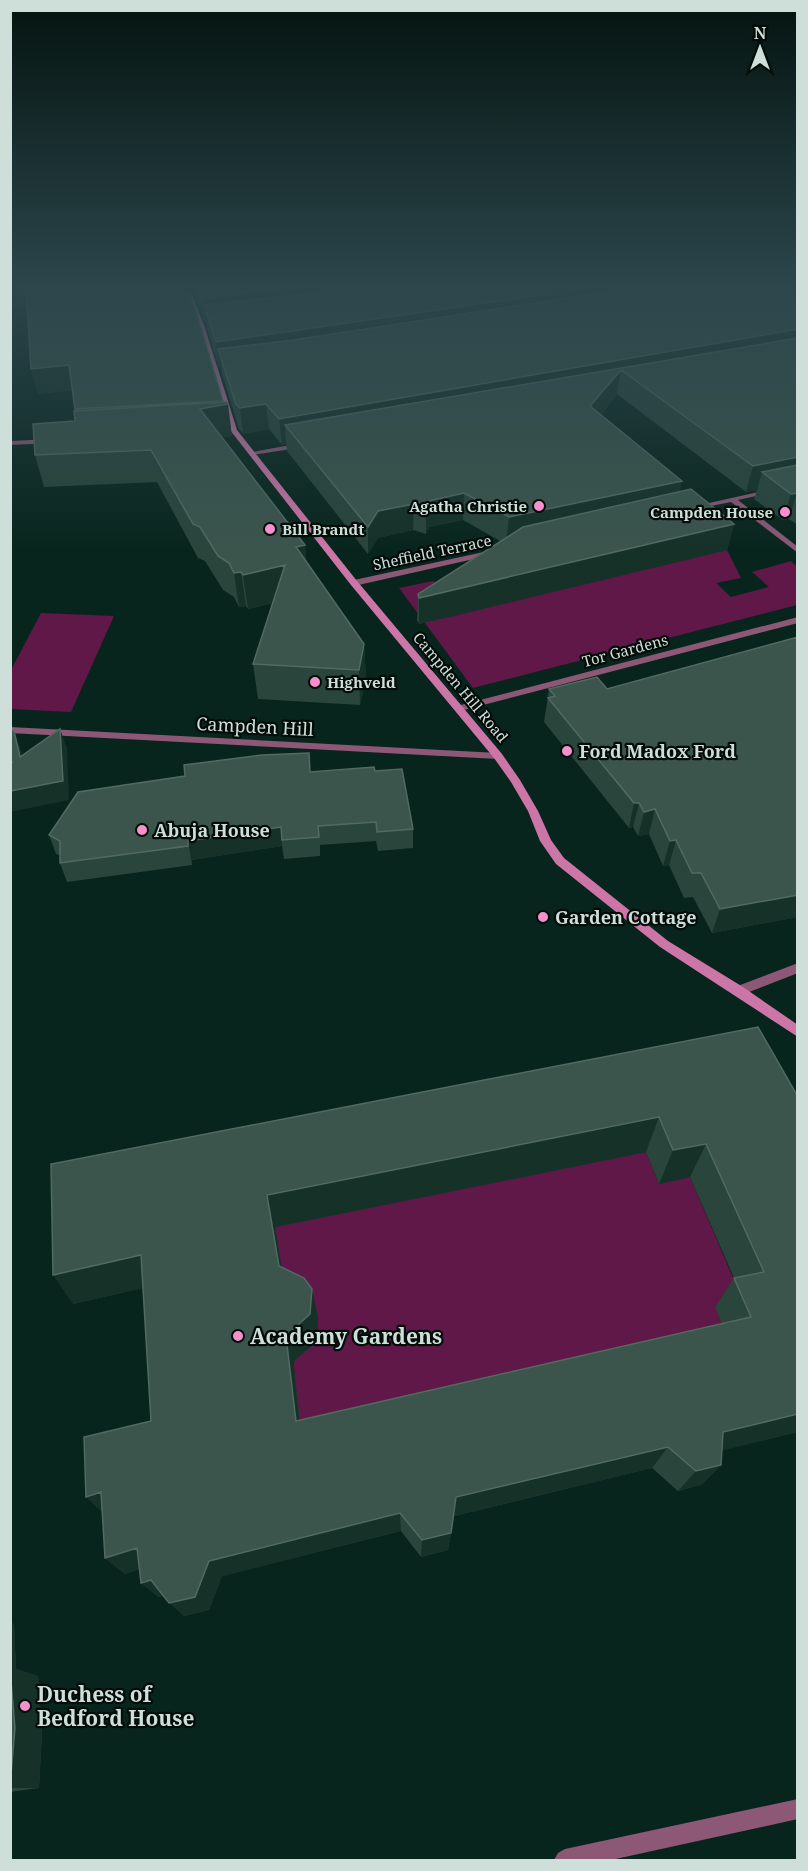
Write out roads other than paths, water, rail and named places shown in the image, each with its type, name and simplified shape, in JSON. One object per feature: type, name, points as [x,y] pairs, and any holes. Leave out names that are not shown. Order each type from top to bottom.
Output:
[{"type":"street","name":"Campden Hill Road","points":[[220,375],[234,430],[354,583],[498,756],[515,780],[533,811],[546,841],[560,861],[664,944],[739,991],[798,1032]]},
{"type":"street","points":[[223,431],[234,430]]},
{"type":"street","points":[[10,443],[64,440]]},
{"type":"street","points":[[252,453],[306,444]]},
{"type":"street","points":[[688,509],[798,485]]},
{"type":"street","points":[[732,499],[798,552]]},
{"type":"street","name":"Sheffield Terrace","points":[[354,583],[507,549]]},
{"type":"street","name":"Tor Gardens","points":[[460,708],[798,620]]},
{"type":"street","name":"Campden Hill","points":[[10,730],[498,756]]},
{"type":"street","points":[[739,991],[798,968]]},
{"type":"street","points":[[565,1860],[798,1809]]},
{"type":"place","name":"Agatha Christie","points":[[539,506]]},
{"type":"place","name":"Campden House","points":[[785,512]]},
{"type":"place","name":"Bill Brandt","points":[[270,529]]},
{"type":"place","name":"Highveld","points":[[315,682]]},
{"type":"place","name":"Ford Madox Ford","points":[[567,751]]},
{"type":"place","name":"Abuja House","points":[[142,830]]},
{"type":"place","name":"Garden Cottage","points":[[543,917]]},
{"type":"place","name":"Academy Gardens","points":[[238,1336]]},
{"type":"place","name":"Duchess of Bedford House","points":[[25,1706]]}]
